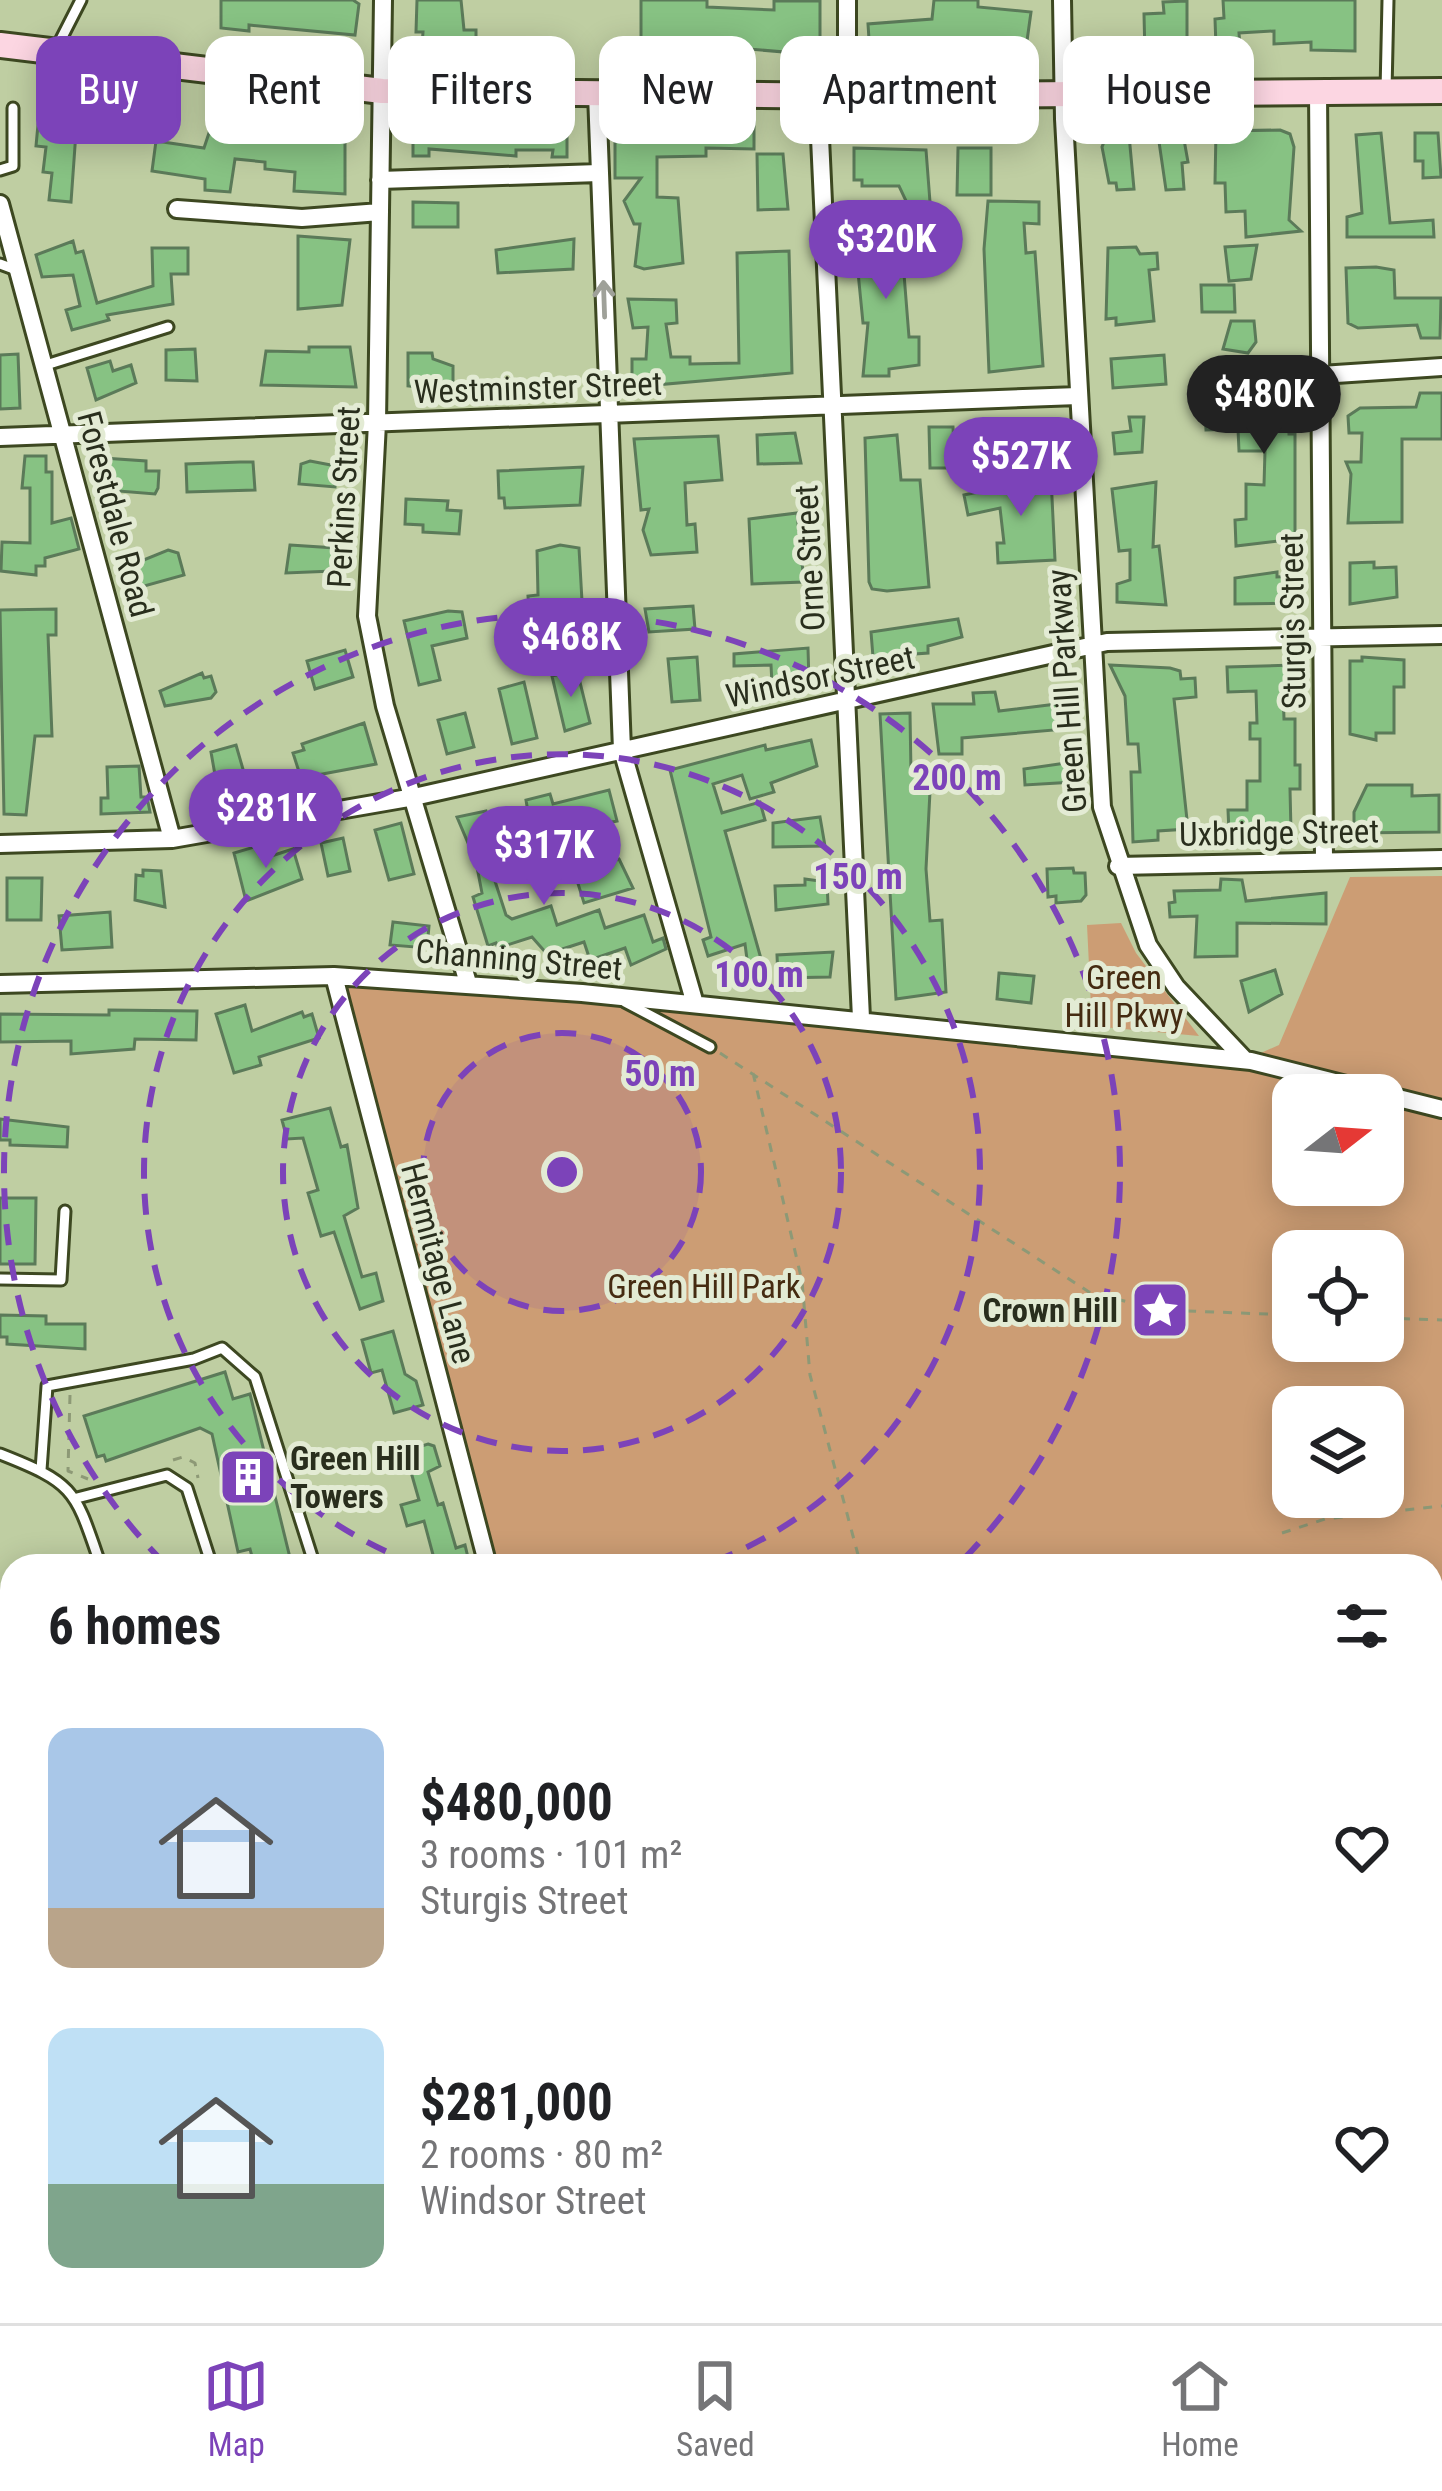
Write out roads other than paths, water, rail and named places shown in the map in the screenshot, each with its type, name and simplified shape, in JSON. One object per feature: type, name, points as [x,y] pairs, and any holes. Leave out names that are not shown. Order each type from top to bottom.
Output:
[{"type":"main road","points":[[0,45],[36,50]]},
{"type":"main road","points":[[181,67],[382,91],[780,95]]},
{"type":"main road","points":[[1254,93],[1442,91]]},
{"type":"main road","points":[[1039,96],[1063,96]]},
{"type":"street","name":"Perkins Street","points":[[383,0],[377,423],[368,616],[385,706],[468,983]]},
{"type":"street","points":[[847,0],[847,36]]},
{"type":"street","name":"Green Hill Parkway","points":[[1062,0],[1063,96]]},
{"type":"street","name":"Sturgis Street","points":[[1318,92],[1324,860]]},
{"type":"street","points":[[597,94],[623,656],[622,750],[695,1004]]},
{"type":"street","name":"Orne Street","points":[[820,144],[862,1018]]},
{"type":"street","name":"Green Hill Parkway","points":[[1065,144],[1098,787],[1118,866],[1148,945],[1166,973],[1245,1060]]},
{"type":"street","points":[[380,180],[598,173]]},
{"type":"street","name":"Forestdale Road","points":[[0,204],[172,839]]},
{"type":"street","points":[[177,209],[302,218],[380,212]]},
{"type":"street","points":[[1322,375],[1442,367]]},
{"type":"street","name":"Westminster Street","points":[[0,437],[1078,396]]},
{"type":"street","name":"Windsor Street","points":[[0,844],[172,839],[414,796],[1094,647],[1178,639],[1442,635]]},
{"type":"street","name":"Uxbridge Street","points":[[1118,866],[1442,859]]},
{"type":"street","name":"Channing Street","points":[[0,984],[334,976],[468,983],[862,1018],[1245,1060]]},
{"type":"street","name":"Hermitage Lane","points":[[334,976],[485,1554]]},
{"type":"street","points":[[1245,1060],[1442,1109]]},
{"type":"lane","points":[[63,36],[81,0]]},
{"type":"lane","points":[[1386,92],[1388,0]]},
{"type":"lane","points":[[0,170],[13,166],[13,108]]},
{"type":"lane","points":[[0,264],[19,271]]},
{"type":"lane","points":[[46,364],[168,327]]},
{"type":"lane","points":[[615,996],[710,1047]]},
{"type":"lane","points":[[0,1279],[61,1280],[65,1210]]},
{"type":"lane","points":[[41,1470],[47,1386],[194,1359],[222,1348],[256,1377],[312,1554]]},
{"type":"lane","points":[[0,1454],[41,1470],[77,1498],[97,1554]]},
{"type":"lane","points":[[77,1498],[167,1475],[179,1478],[208,1554]]},
{"type":"place","name":"Crown Hill","points":[[1160,1310]]},
{"type":"place","name":"Green Hill Towers","points":[[248,1477]]},
{"type":"park label","name":"Green Hill Pkwy","points":[[1124,996]]},
{"type":"park label","name":"Green Hill Park","points":[[704,1286]]}]
